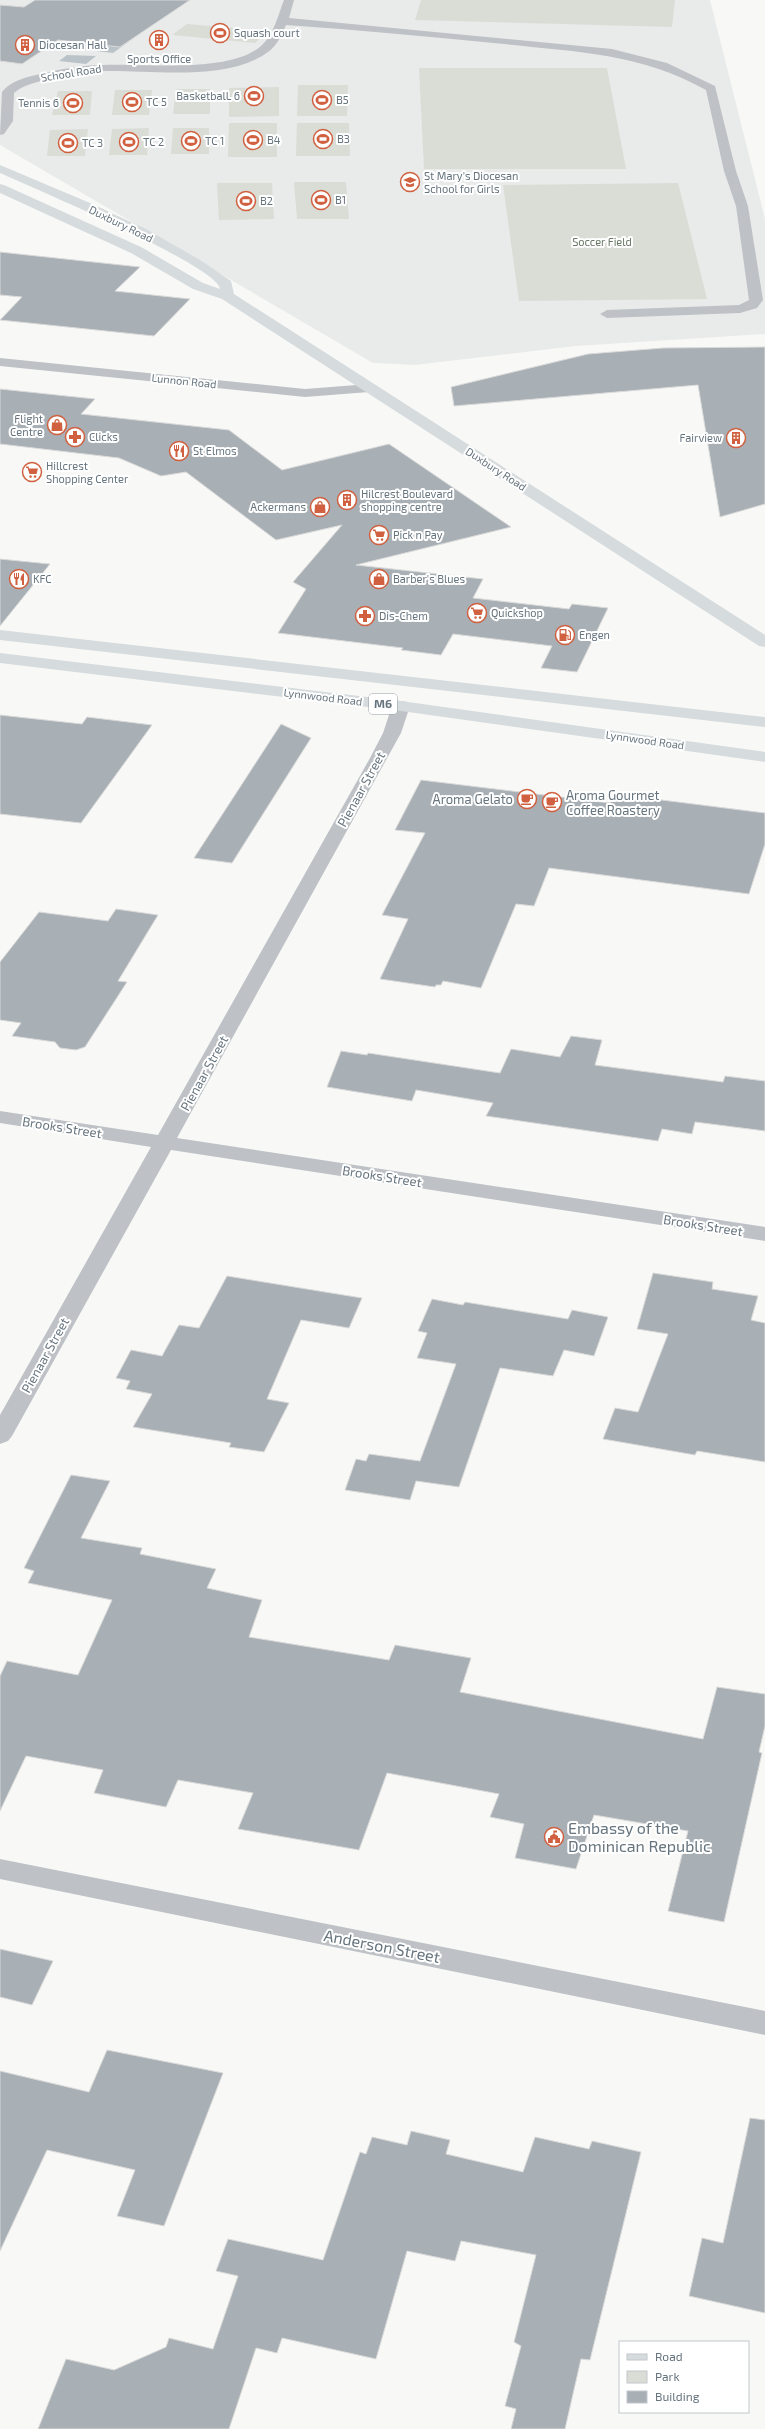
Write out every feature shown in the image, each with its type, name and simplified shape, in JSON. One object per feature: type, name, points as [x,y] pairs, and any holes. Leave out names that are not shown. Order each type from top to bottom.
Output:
[{"type":"main road","name":"Duxbury Road","points":[[0,169],[103,214],[178,252],[221,279],[226,284],[227,296]]},
{"type":"main road","name":"Duxbury Road","points":[[0,188],[136,250],[198,286],[227,296],[765,642]]},
{"type":"main road","name":"Lynnwood Road","points":[[0,635],[765,722]]},
{"type":"main road","name":"Lynnwood Road","points":[[0,658],[401,706],[765,757]]},
{"type":"main road","points":[[314,671],[336,681],[396,693],[400,697],[401,706]]},
{"type":"main road","points":[[711,716],[765,708]]},
{"type":"street","name":"School Road","points":[[0,132],[7,121],[8,92],[23,82],[83,70],[197,67],[245,60],[265,49],[283,21],[289,0]]},
{"type":"street","points":[[283,21],[427,33],[618,53],[661,66],[698,80],[711,88],[730,171],[742,206],[756,300],[752,305],[740,309],[607,314]]},
{"type":"street","name":"Lunnon Road","points":[[0,362],[305,393],[369,388]]},
{"type":"street","name":"Pienaar Street","points":[[0,1436],[379,758],[392,733],[401,706]]},
{"type":"street","name":"Brooks Street","points":[[0,1117],[765,1234]]},
{"type":"street","name":"Anderson Street","points":[[0,1869],[765,2024]]},
{"type":"shaded area","name":"St Mary's Diocesan School for Girls","points":[[0,0],[710,0],[765,219],[765,334],[576,346],[415,365],[373,363],[0,145]]},
{"type":"shaded area","points":[[99,27],[142,32],[113,53],[71,48]]},
{"type":"shaded area","points":[[67,55],[96,56],[86,64],[59,61]]},
{"type":"green space","points":[[421,0],[675,0],[672,27],[415,20]]},
{"type":"green space","name":"Squash court","points":[[187,24],[268,31],[255,43],[172,35]]},
{"type":"green space","points":[[419,68],[607,68],[626,169],[424,169]]},
{"type":"green space","name":"B5","points":[[298,85],[348,85],[347,116],[297,116]]},
{"type":"green space","name":"BasketbalL 6","points":[[279,87],[279,116],[229,117],[229,88]]},
{"type":"green space","points":[[176,89],[210,89],[210,114],[173,114]]},
{"type":"green space","name":"TC 5","points":[[115,90],[152,90],[149,115],[112,115]]},
{"type":"green space","name":"Tennis 6","points":[[58,91],[92,91],[90,115],[52,115]]},
{"type":"green space","name":"B4","points":[[229,123],[277,123],[277,157],[228,157]]},
{"type":"green space","name":"B3","points":[[297,123],[349,123],[350,156],[296,156]]},
{"type":"green space","name":"TC 2","points":[[149,128],[147,155],[109,155],[112,129]]},
{"type":"green space","name":"TC 1","points":[[173,128],[209,128],[209,154],[171,154]]},
{"type":"green space","name":"TC 3","points":[[88,129],[85,156],[47,156],[50,130]]},
{"type":"green space","name":"B1","points":[[294,182],[346,182],[349,219],[297,219]]},
{"type":"green space","name":"B2","points":[[217,183],[272,183],[274,219],[219,220]]},
{"type":"green space","name":"Soccer Field","points":[[678,183],[707,299],[519,301],[503,185]]},
{"type":"building","points":[[35,0],[190,0],[120,47],[58,40],[22,64],[0,61],[0,5],[24,7]]},
{"type":"building","points":[[0,252],[140,267],[115,291],[190,299],[154,336],[0,320],[22,297],[0,295]]},
{"type":"building","points":[[765,347],[765,504],[720,517],[698,385],[454,406],[451,387],[588,354],[663,348]]},
{"type":"building","name":"Hilcrest Boulevard shopping centre","points":[[0,389],[95,399],[81,414],[229,430],[282,470],[389,444],[511,527],[356,565],[483,579],[473,598],[569,609],[572,604],[608,608],[577,672],[541,668],[552,646],[453,634],[441,655],[401,650],[403,648],[278,633],[306,589],[293,582],[342,525],[276,540],[186,472],[161,476],[119,458],[0,444]]},
{"type":"building","name":"KFC","points":[[0,559],[50,564],[0,626]]},
{"type":"building","points":[[0,715],[82,724],[87,717],[152,725],[81,823],[0,814]]},
{"type":"building","points":[[281,724],[311,738],[232,863],[194,858]]},
{"type":"building","points":[[421,780],[610,803],[614,794],[765,813],[765,844],[749,894],[549,868],[534,906],[516,904],[481,988],[443,981],[441,985],[436,985],[435,987],[380,979],[408,919],[382,915],[425,833],[395,830]]},
{"type":"building","points":[[116,909],[158,915],[118,981],[127,982],[85,1047],[76,1050],[60,1048],[55,1042],[12,1036],[21,1023],[0,1020],[0,962],[39,912],[108,921]]},
{"type":"building","points":[[571,1036],[602,1040],[595,1065],[723,1082],[725,1076],[765,1081],[765,1131],[695,1122],[692,1134],[662,1129],[658,1141],[486,1116],[493,1103],[416,1090],[412,1101],[327,1087],[341,1051],[367,1055],[368,1053],[500,1073],[511,1049],[560,1057]]},
{"type":"building","points":[[653,1273],[713,1282],[712,1289],[758,1296],[751,1320],[765,1323],[765,1462],[697,1451],[695,1455],[603,1439],[615,1408],[638,1412],[668,1334],[637,1329]]},
{"type":"building","points":[[227,1276],[362,1298],[349,1328],[301,1320],[267,1399],[289,1403],[264,1452],[229,1447],[231,1443],[133,1427],[152,1394],[126,1389],[130,1381],[116,1378],[131,1350],[162,1356],[179,1325],[199,1328]]},
{"type":"building","points":[[432,1299],[463,1305],[465,1302],[568,1319],[572,1310],[608,1317],[594,1356],[564,1350],[553,1376],[500,1368],[459,1487],[416,1481],[410,1500],[345,1490],[356,1459],[366,1461],[369,1454],[420,1461],[456,1364],[417,1358],[427,1333],[418,1331]]},
{"type":"building","points":[[71,1475],[110,1481],[81,1538],[142,1548],[140,1554],[216,1569],[207,1588],[262,1600],[249,1637],[389,1660],[395,1645],[471,1658],[460,1692],[703,1739],[717,1687],[765,1694],[765,1726],[759,1752],[762,1753],[724,1922],[668,1911],[688,1831],[594,1815],[576,1869],[515,1858],[524,1824],[490,1817],[499,1794],[387,1773],[359,1850],[238,1829],[253,1793],[178,1780],[166,1807],[94,1793],[103,1770],[26,1756],[0,1811],[0,1676],[7,1661],[78,1675],[112,1600],[28,1583],[34,1571],[24,1568]]},
{"type":"building","points":[[0,1949],[53,1961],[32,2005],[0,1997]]},
{"type":"building","points":[[107,2050],[223,2073],[164,2226],[117,2216],[135,2170],[47,2150],[0,2251],[0,2071],[89,2092]]},
{"type":"building","points":[[750,2118],[765,2120],[765,2313],[689,2296],[702,2238],[723,2243]]},
{"type":"building","points":[[411,2131],[450,2140],[446,2154],[523,2172],[535,2137],[589,2149],[592,2141],[641,2152],[590,2360],[581,2359],[565,2429],[511,2429],[516,2409],[505,2406],[521,2346],[514,2342],[536,2255],[461,2241],[455,2261],[407,2251],[376,2359],[282,2338],[277,2353],[256,2348],[229,2429],[38,2429],[66,2359],[114,2370],[166,2347],[169,2338],[213,2349],[238,2276],[216,2271],[228,2239],[323,2260],[360,2152],[366,2154],[372,2137],[407,2145]]},
{"type":"place","name":"Squash court","points":[[220,33]]},
{"type":"place","name":"Sports Office","points":[[159,40]]},
{"type":"place","name":"Diocesan Hall","points":[[25,45]]},
{"type":"place","name":"BasketbalL 6","points":[[254,96]]},
{"type":"place","name":"B5","points":[[322,100]]},
{"type":"place","name":"TC 5","points":[[132,102]]},
{"type":"place","name":"Tennis 6","points":[[73,103]]},
{"type":"place","name":"B3","points":[[323,139]]},
{"type":"place","name":"B4","points":[[253,140]]},
{"type":"place","name":"TC 1","points":[[191,141]]},
{"type":"place","name":"TC 2","points":[[129,142]]},
{"type":"place","name":"TC 3","points":[[68,143]]},
{"type":"place","name":"St Mary's Diocesan School for Girls","points":[[410,182]]},
{"type":"place","name":"B1","points":[[321,200]]},
{"type":"place","name":"B2","points":[[246,201]]},
{"type":"place","name":"Flight Centre","points":[[57,425]]},
{"type":"place","name":"Clicks","points":[[75,437]]},
{"type":"place","name":"Fairview","points":[[736,438]]},
{"type":"place","name":"St Elmos","points":[[179,451]]},
{"type":"place","name":"Hillcrest Shopping Center","points":[[32,472]]},
{"type":"place","name":"Hilcrest Boulevard shopping centre","points":[[347,500]]},
{"type":"place","name":"Ackermans","points":[[320,507]]},
{"type":"place","name":"Pick n Pay","points":[[379,535]]},
{"type":"place","name":"KFC","points":[[19,579]]},
{"type":"place","name":"Barber's Blues","points":[[379,579]]},
{"type":"place","name":"Quickshop","points":[[477,613]]},
{"type":"place","name":"Dis-Chem","points":[[365,616]]},
{"type":"place","name":"Engen","points":[[565,635]]},
{"type":"place","name":"Aroma Gelato","points":[[527,799]]},
{"type":"place","name":"Aroma Gourmet Coffee Roastery","points":[[552,802]]},
{"type":"place","name":"Embassy of the Dominican Republic","points":[[554,1837]]}]
